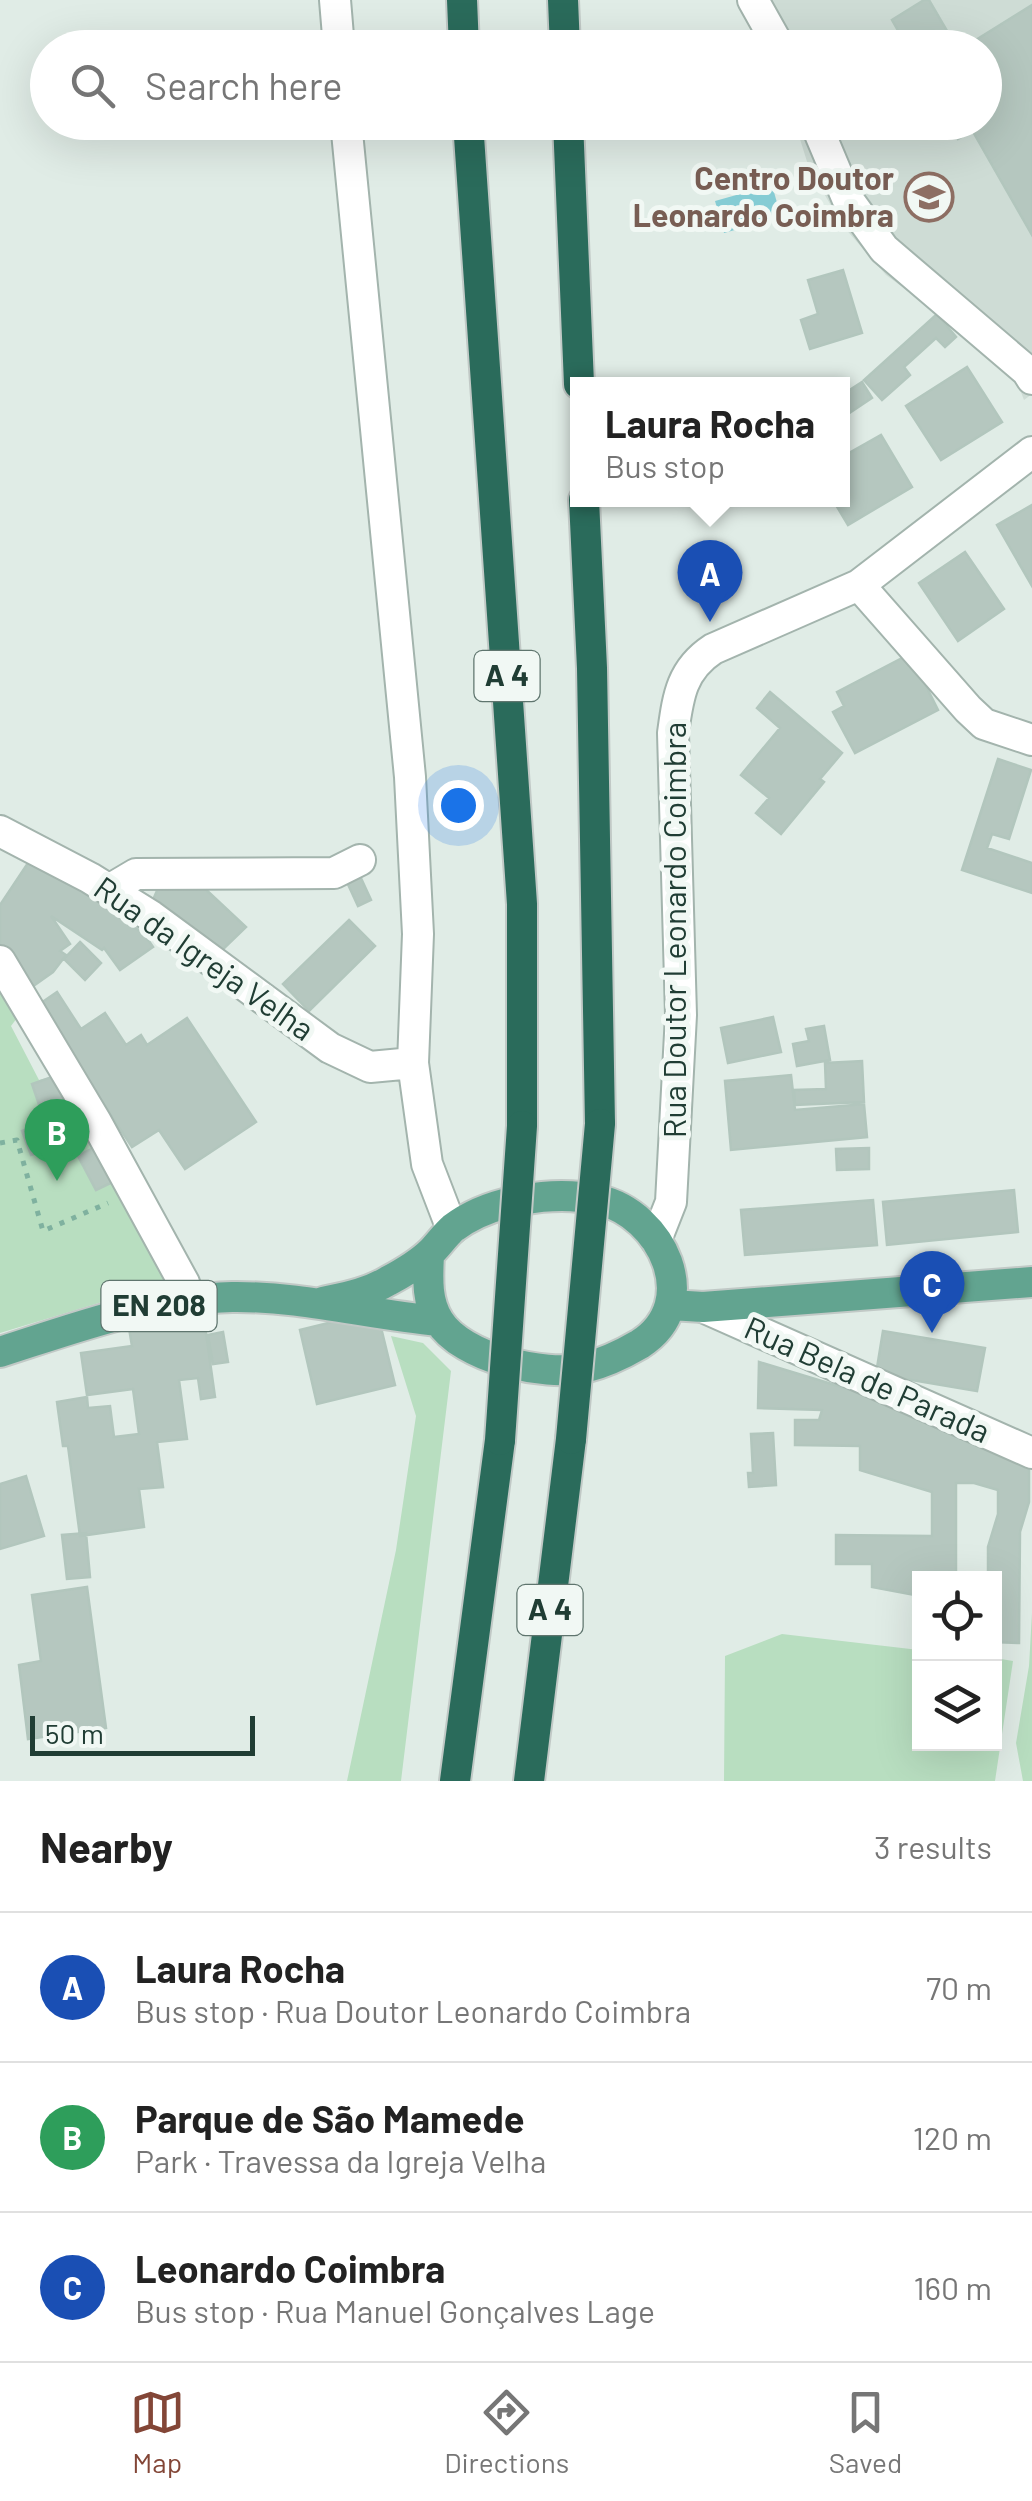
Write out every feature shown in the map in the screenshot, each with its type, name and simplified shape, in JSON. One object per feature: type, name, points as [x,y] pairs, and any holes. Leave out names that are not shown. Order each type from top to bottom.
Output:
[{"type":"highway","points":[[462,0],[463,30]]},
{"type":"highway","points":[[564,0],[565,30]]},
{"type":"highway","name":"A 4","points":[[455,1781],[500,1440],[522,1126],[522,904],[469,140]]},
{"type":"highway","points":[[569,140],[579,377]]},
{"type":"highway","name":"A 4","points":[[529,1781],[571,1439],[600,1124],[592,688],[584,507]]},
{"type":"main road","name":"EN 208","points":[[0,1352],[130,1313],[190,1300],[233,1297],[324,1302],[361,1294],[429,1254],[452,1229],[491,1206],[542,1198],[600,1200],[631,1216],[656,1240]]},
{"type":"main road","points":[[429,1254],[428,1289],[439,1321],[465,1347],[534,1369],[581,1368],[608,1360],[653,1335],[671,1305],[672,1273],[656,1240]]},
{"type":"main road","points":[[671,1305],[703,1307],[1032,1282]]},
{"type":"main road","points":[[324,1302],[383,1316],[439,1321]]},
{"type":"street","points":[[335,0],[338,30]]},
{"type":"street","points":[[753,0],[770,30]]},
{"type":"street","points":[[348,140],[410,777],[418,934],[413,1064],[427,1164],[452,1229]]},
{"type":"street","points":[[822,140],[846,198],[884,249],[943,296],[1032,379]]},
{"type":"street","name":"Rua Doutor Leonardo Coimbra","points":[[656,1240],[670,1202],[681,1015],[673,733],[679,688],[696,660],[859,584],[1032,452]]},
{"type":"street","points":[[859,584],[984,724],[1032,740]]},
{"type":"street","name":"Rua da Igreja Velha","points":[[0,831],[151,916],[330,1048],[370,1067],[413,1064]]},
{"type":"street","points":[[109,890],[136,874],[334,873],[360,860]]},
{"type":"street","points":[[0,961],[105,1138],[190,1300]]},
{"type":"street","name":"Rua Bela de Parada","points":[[703,1307],[1032,1453]]},
{"type":"path","points":[[0,1143],[17,1140],[44,1232],[116,1200]]},
{"type":"shaded area","name":"Centro Doutor Leonardo Coimbra","points":[[743,0],[1032,0],[1032,394],[1024,400],[1017,382],[969,336],[886,275],[843,226],[809,168],[800,140],[1002,140],[1002,30],[758,30]]},
{"type":"green space","points":[[0,980],[17,1018],[11,1026],[39,1080],[55,1076],[171,1281],[0,1333]]},
{"type":"green space","points":[[391,1336],[423,1343],[451,1371],[401,1781],[347,1781],[396,1550],[416,1416]]},
{"type":"green space","points":[[1032,1613],[1032,1781],[1023,1781],[1016,1743],[1029,1666]]},
{"type":"green space","points":[[782,1634],[912,1649],[912,1751],[1000,1751],[995,1781],[724,1781],[725,1656]]},
{"type":"green space","points":[[1002,1659],[1013,1661],[1002,1734]]},
{"type":"water","points":[[772,185],[781,217],[724,233],[715,201]]},
{"type":"building","points":[[929,0],[946,30],[898,30],[892,20]]},
{"type":"building","points":[[1032,5],[1032,235],[978,140],[1002,140],[1002,30],[992,30]]},
{"type":"building","points":[[843,270],[862,333],[810,349],[801,320],[818,314],[808,280]]},
{"type":"building","points":[[937,314],[956,337],[945,347],[936,338],[904,367],[910,375],[882,400],[864,380]]},
{"type":"building","points":[[967,367],[1002,422],[941,460],[906,406]]},
{"type":"building","points":[[862,382],[872,398],[850,413],[850,390]]},
{"type":"building","points":[[881,435],[912,487],[848,525],[837,507],[850,507],[850,452]]},
{"type":"building","points":[[1032,505],[1032,586],[997,525]]},
{"type":"building","points":[[965,552],[1004,609],[958,641],[919,583]]},
{"type":"building","points":[[910,654],[938,710],[855,753],[833,712],[844,706],[837,692]]},
{"type":"building","points":[[770,692],[842,753],[820,779],[824,782],[781,834],[756,813],[769,798],[741,775],[780,728],[757,708]]},
{"type":"building","points":[[998,759],[1031,770],[1009,839],[992,834],[987,848],[1032,863],[1032,893],[962,870]]},
{"type":"building","points":[[34,854],[118,911],[153,947],[120,970],[104,948],[51,916],[70,944],[60,951],[66,955],[53,972],[29,989],[0,953],[0,905]]},
{"type":"building","points":[[360,876],[371,900],[358,906],[347,882]]},
{"type":"building","points":[[201,885],[246,927],[217,955],[174,913],[153,900],[159,886]]},
{"type":"building","points":[[349,920],[375,946],[309,1011],[283,984]]},
{"type":"building","points":[[80,942],[101,963],[85,980],[64,959]]},
{"type":"building","points":[[57,992],[81,1029],[105,1013],[126,1045],[141,1035],[147,1045],[187,1018],[256,1122],[185,1169],[159,1130],[132,1147],[38,1005]]},
{"type":"building","points":[[773,1017],[781,1052],[728,1063],[721,1028]]},
{"type":"building","points":[[824,1026],[830,1060],[797,1066],[793,1044],[809,1041],[806,1029]]},
{"type":"building","points":[[862,1061],[864,1102],[795,1105],[794,1090],[826,1089],[825,1063]]},
{"type":"building","points":[[63,1073],[85,1137],[31,1155],[22,1131],[45,1122],[32,1084]]},
{"type":"building","points":[[791,1075],[795,1110],[864,1104],[867,1137],[731,1150],[725,1081]]},
{"type":"building","points":[[99,1145],[117,1180],[96,1190],[78,1156]]},
{"type":"building","points":[[869,1148],[869,1169],[837,1170],[836,1149]]},
{"type":"building","points":[[1014,1190],[1018,1232],[887,1245],[883,1202]]},
{"type":"building","points":[[873,1200],[877,1245],[745,1255],[741,1210]]},
{"type":"building","points":[[377,1311],[395,1385],[317,1404],[300,1330]]},
{"type":"building","points":[[204,1319],[215,1397],[201,1399],[198,1378],[179,1380],[187,1439],[157,1442],[163,1487],[139,1489],[144,1527],[80,1536],[68,1446],[63,1446],[57,1402],[87,1397],[88,1408],[110,1406],[114,1437],[139,1434],[133,1389],[87,1395],[81,1353],[132,1346],[129,1328]]},
{"type":"building","points":[[883,1331],[985,1348],[977,1391],[876,1374]]},
{"type":"building","points":[[223,1332],[228,1362],[213,1364],[208,1335]]},
{"type":"building","points":[[759,1362],[1029,1444],[1029,1502],[1020,1532],[1019,1643],[1002,1642],[1002,1571],[988,1571],[998,1490],[956,1483],[956,1571],[912,1571],[912,1594],[872,1587],[872,1564],[836,1564],[836,1535],[932,1536],[932,1492],[860,1470],[860,1446],[795,1445],[795,1420],[819,1420],[822,1410],[758,1408]]},
{"type":"building","points":[[773,1433],[776,1485],[749,1487],[748,1473],[753,1473],[751,1434]]},
{"type":"building","points":[[26,1476],[44,1536],[0,1549],[0,1484]]},
{"type":"building","points":[[86,1533],[90,1577],[67,1579],[62,1535]]},
{"type":"building","points":[[87,1587],[106,1728],[28,1739],[19,1665],[41,1661],[32,1595]]},
{"type":"place","name":"Centro Doutor Leonardo Coimbra","points":[[929,197]]},
{"type":"place","name":"Laura Rocha","points":[[710,622]]},
{"type":"place","name":"Parque de São Mamede","points":[[57,1181]]},
{"type":"place","name":"Leonardo Coimbra","points":[[932,1333]]}]
